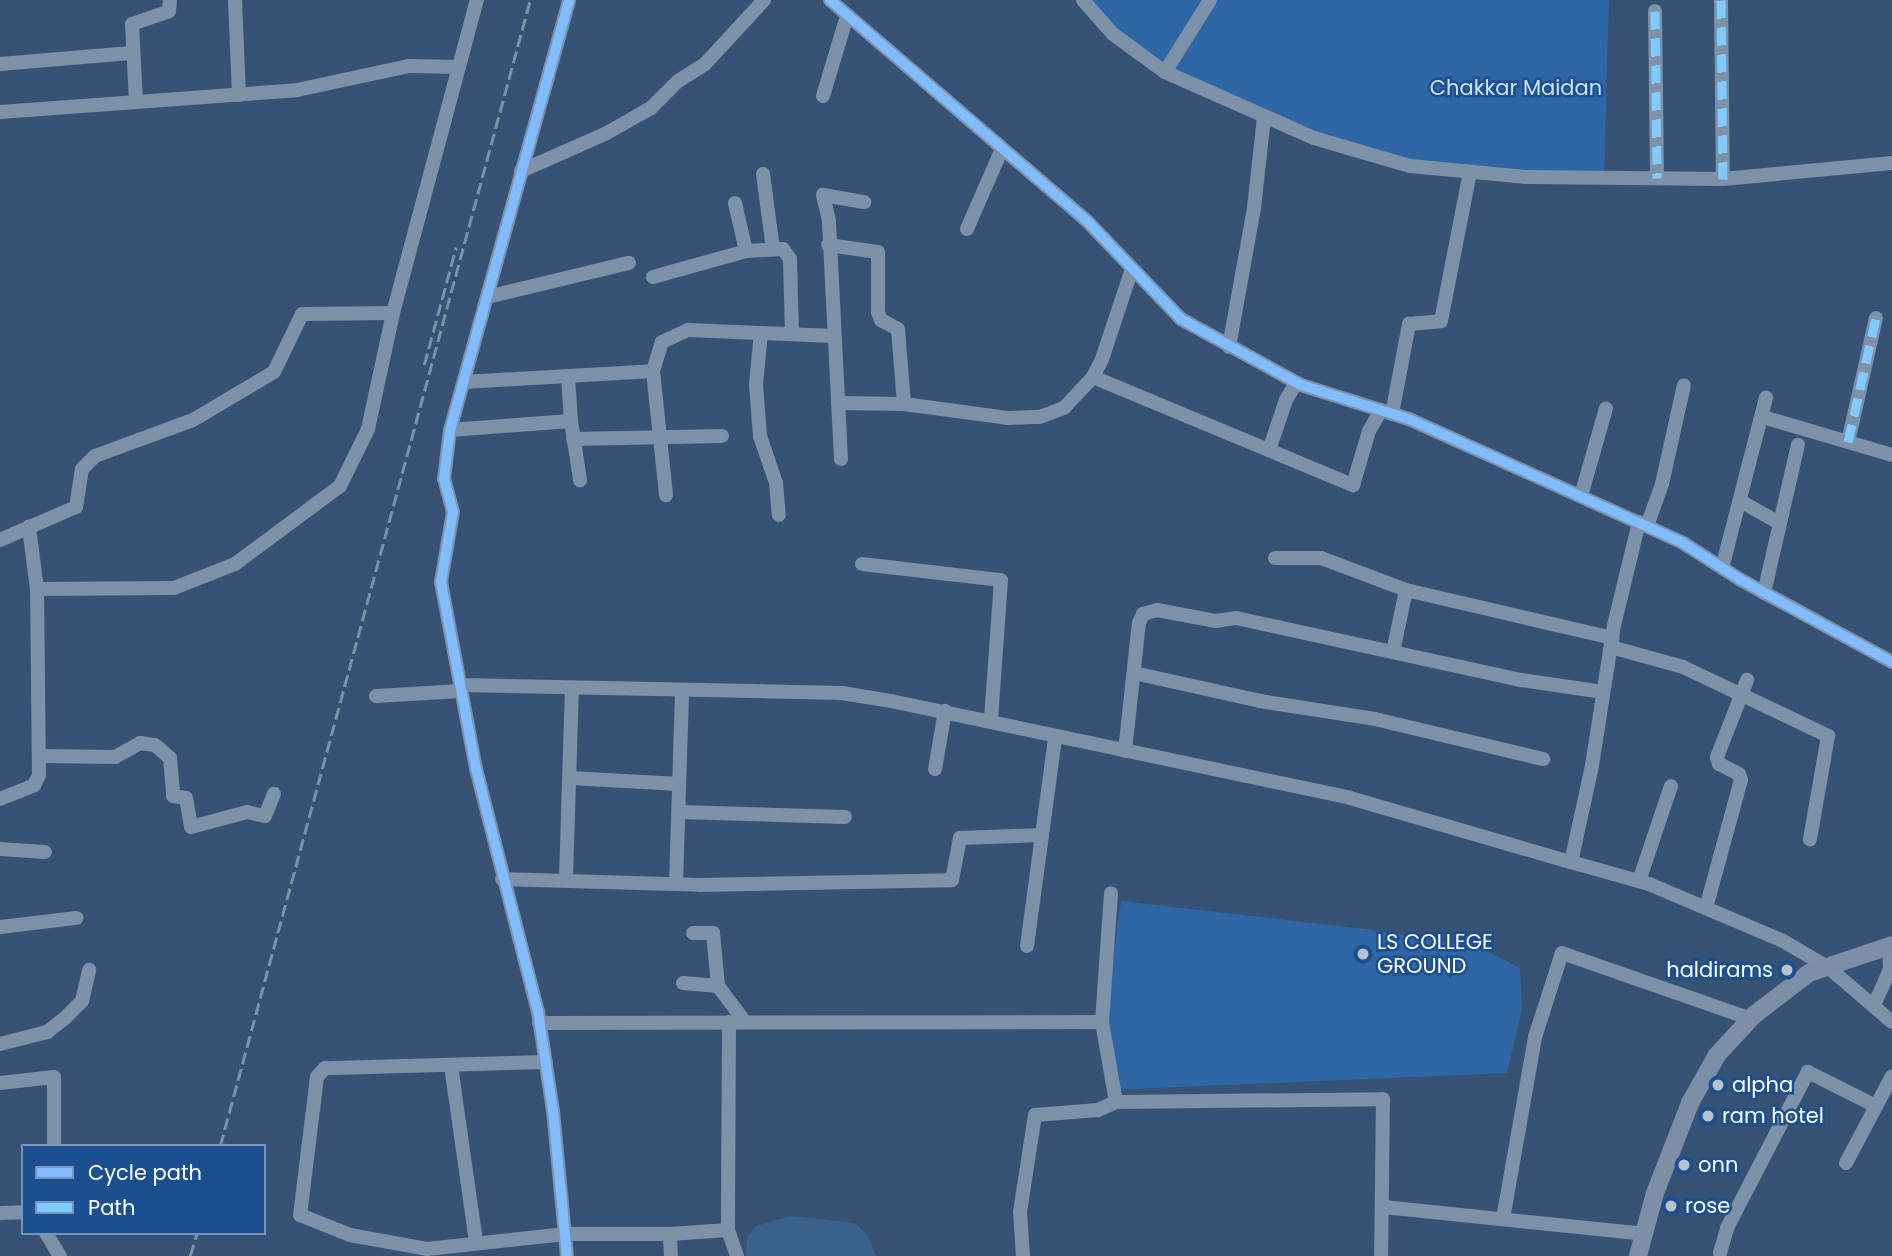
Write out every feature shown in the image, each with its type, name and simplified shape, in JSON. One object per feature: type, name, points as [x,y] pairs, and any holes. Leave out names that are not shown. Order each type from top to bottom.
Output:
[{"type":"main road","points":[[1638,1256],[1655,1193],[1690,1103],[1717,1055],[1751,1019],[1809,973],[1890,945]]},
{"type":"street","points":[[136,102],[131,53],[132,24],[169,11],[170,0]]},
{"type":"street","points":[[235,0],[239,94]]},
{"type":"street","points":[[37,589],[174,588],[235,564],[340,486],[368,429],[393,313],[477,0]]},
{"type":"street","points":[[566,1256],[546,1062],[539,1023],[502,879],[441,582],[453,512],[444,479],[450,430],[569,0]]},
{"type":"street","points":[[521,171],[605,134],[651,108],[678,81],[705,64],[764,0]]},
{"type":"street","points":[[830,0],[1087,221],[1181,318],[1296,383],[1386,412],[1643,524],[1892,662]]},
{"type":"street","points":[[1083,0],[1113,34],[1165,72],[1314,138],[1410,166],[1470,172],[1723,179],[1892,163]]},
{"type":"street","points":[[1165,72],[1210,0]]},
{"type":"street","points":[[1721,0],[1723,179]]},
{"type":"street","points":[[1655,11],[1657,178]]},
{"type":"street","points":[[823,96],[847,16]]},
{"type":"street","points":[[0,64],[131,53]]},
{"type":"street","points":[[0,112],[297,90],[409,66],[459,68]]},
{"type":"street","points":[[1229,347],[1254,208],[1264,118]]},
{"type":"street","points":[[967,229],[1002,149]]},
{"type":"street","points":[[1093,377],[1353,485],[1369,431],[1386,412],[1409,324],[1441,321],[1470,172]]},
{"type":"street","points":[[763,174],[773,249]]},
{"type":"street","points":[[841,459],[823,195],[864,202]]},
{"type":"street","points":[[736,203],[746,251]]},
{"type":"street","points":[[828,244],[878,253],[878,312],[881,320],[898,329],[904,404]]},
{"type":"street","points":[[653,277],[746,251],[783,249],[790,259],[792,334]]},
{"type":"street","points":[[487,297],[629,263]]},
{"type":"street","points":[[838,403],[904,404],[992,417],[1040,417],[1063,408],[1093,377],[1108,346],[1132,269]]},
{"type":"street","points":[[0,540],[76,507],[82,469],[96,456],[193,420],[274,372],[302,314],[393,313]]},
{"type":"street","points":[[1847,442],[1875,318]]},
{"type":"street","points":[[666,495],[653,371],[662,342],[678,333],[834,336]]},
{"type":"street","points":[[761,333],[756,384],[760,436],[776,483],[779,515]]},
{"type":"street","points":[[464,382],[653,371]]},
{"type":"street","points":[[568,377],[573,439],[580,480]]},
{"type":"street","points":[[1269,450],[1296,383]]},
{"type":"street","points":[[1571,862],[1612,643],[1643,524],[1662,484],[1684,385]]},
{"type":"street","points":[[1723,568],[1742,502],[1766,398]]},
{"type":"street","points":[[1581,496],[1606,408]]},
{"type":"street","points":[[1763,417],[1892,455]]},
{"type":"street","points":[[450,430],[571,421]]},
{"type":"street","points":[[573,439],[722,436]]},
{"type":"street","points":[[1764,593],[1798,445]]},
{"type":"street","points":[[1742,502],[1779,523]]},
{"type":"street","points":[[0,799],[34,785],[38,756],[37,589],[29,527]]},
{"type":"street","points":[[1275,558],[1321,558],[1406,590],[1612,643],[1743,686],[1828,736],[1810,839]]},
{"type":"street","points":[[862,564],[1000,580],[991,721]]},
{"type":"street","points":[[1393,652],[1406,590]]},
{"type":"street","points":[[1125,751],[1139,623],[1143,614],[1157,610],[1215,621],[1237,618],[1521,680],[1603,692]]},
{"type":"street","points":[[1133,673],[1260,701],[1375,719],[1543,759]]},
{"type":"street","points":[[1706,908],[1741,780],[1739,774],[1719,764],[1717,757],[1743,686]]},
{"type":"street","points":[[376,696],[461,688],[842,694],[945,711],[1055,738],[1363,801],[1639,881],[1783,941],[1829,968],[1875,1003],[1892,1022]]},
{"type":"street","points":[[566,878],[572,688]]},
{"type":"street","points":[[676,884],[682,692]]},
{"type":"street","points":[[935,769],[945,711]]},
{"type":"street","points":[[1027,946],[1055,738]]},
{"type":"street","points":[[38,756],[115,758],[140,743],[155,745],[170,758],[173,796],[186,797],[191,827],[247,812],[265,817],[274,794]]},
{"type":"street","points":[[570,778],[679,785]]},
{"type":"street","points":[[1639,881],[1671,786]]},
{"type":"street","points":[[679,812],[845,817]]},
{"type":"street","points":[[502,879],[566,878],[676,884],[952,880],[960,838],[1042,835]]},
{"type":"street","points":[[0,849],[45,852]]},
{"type":"street","points":[[1111,893],[1102,1021],[1116,1102]]},
{"type":"street","points":[[0,927],[76,918]]},
{"type":"street","points":[[693,933],[713,933],[718,986],[745,1022]]},
{"type":"street","points":[[1875,1003],[1890,970],[1890,945]]},
{"type":"street","points":[[1503,1219],[1540,1017],[1562,953],[1751,1019]]},
{"type":"street","points":[[0,1044],[47,1032],[66,1017],[82,1001],[89,970]]},
{"type":"street","points":[[683,983],[718,986]]},
{"type":"street","points":[[539,1023],[1102,1021]]},
{"type":"street","points":[[729,1022],[728,1230],[737,1256]]},
{"type":"street","points":[[546,1062],[324,1068],[317,1077],[300,1215],[350,1235],[427,1249],[565,1234],[670,1234],[728,1230]]},
{"type":"street","points":[[452,1066],[476,1242]]},
{"type":"street","points":[[1720,1253],[1727,1228],[1808,1072],[1876,1106]]},
{"type":"street","points":[[1846,1163],[1892,1076]]},
{"type":"street","points":[[0,1083],[54,1077],[54,1144]]},
{"type":"street","points":[[1023,1256],[1020,1212],[1031,1124],[1035,1115],[1098,1110],[1116,1102],[1383,1099],[1384,1207],[1381,1256]]},
{"type":"street","points":[[1384,1207],[1644,1234]]},
{"type":"street","points":[[0,1213],[21,1212]]},
{"type":"street","points":[[670,1234],[671,1256]]},
{"type":"street","points":[[47,1235],[60,1256]]},
{"type":"green space","name":"Chakkar Maidan","points":[[1083,0],[1609,0],[1604,178],[1410,166],[1314,138],[1165,72]]},
{"type":"green space","points":[[1121,901],[1365,929],[1481,948],[1520,968],[1522,1010],[1507,1073],[1112,1090],[1108,997]]},
{"type":"shaded area","points":[[791,1216],[855,1223],[868,1236],[876,1256],[746,1256],[747,1237],[756,1226]]},
{"type":"railway","points":[[221,1144],[530,0]]},
{"type":"railway","points":[[424,365],[456,247]]},
{"type":"railway","points":[[190,1256],[196,1235]]},
{"type":"marked path","points":[[1721,0],[1723,179]]},
{"type":"marked path","points":[[1655,11],[1657,178]]},
{"type":"marked path","points":[[1848,442],[1876,318]]},
{"type":"cycle path","points":[[567,1256],[553,1111],[538,1012],[476,769],[441,582],[453,512],[444,479],[450,430],[569,0]]},
{"type":"cycle path","points":[[830,0],[1087,221],[1181,319],[1301,385],[1409,419],[1683,543],[1741,580],[1892,662]]},
{"type":"place","name":"LS COLLEGE GROUND","points":[[1363,954]]},
{"type":"place","name":"haldirams","points":[[1787,970]]},
{"type":"place","name":"alpha","points":[[1718,1085]]},
{"type":"place","name":"ram hotel","points":[[1708,1116]]},
{"type":"place","name":"onn","points":[[1684,1165]]},
{"type":"place","name":"rose","points":[[1671,1206]]}]
